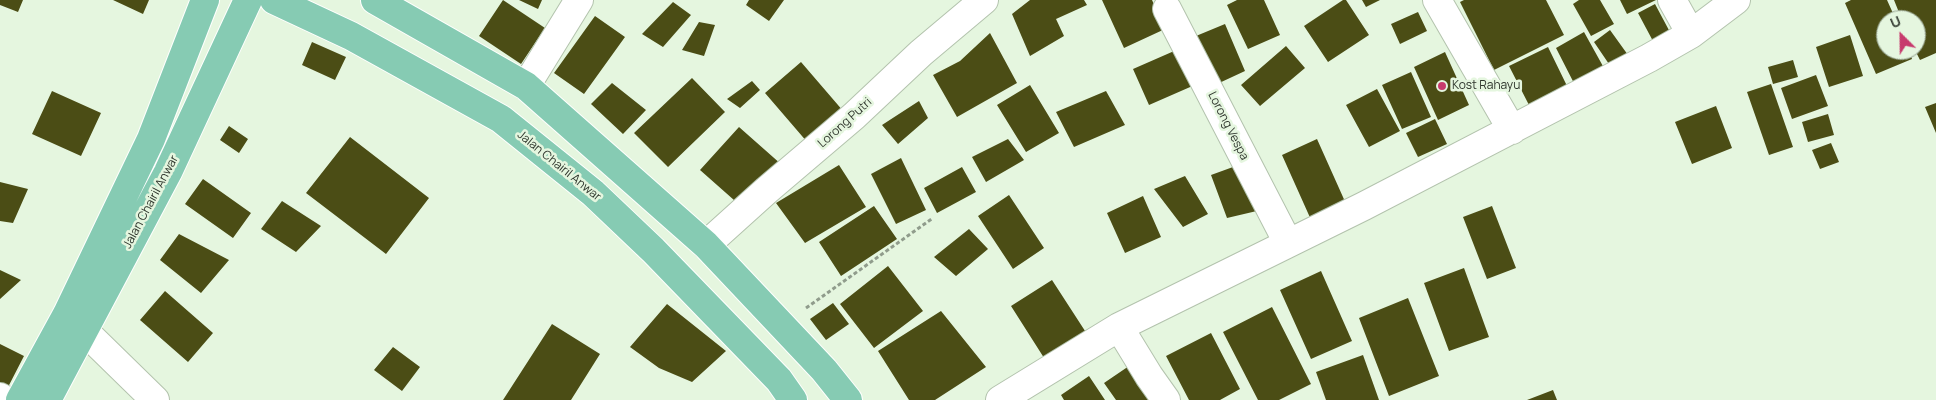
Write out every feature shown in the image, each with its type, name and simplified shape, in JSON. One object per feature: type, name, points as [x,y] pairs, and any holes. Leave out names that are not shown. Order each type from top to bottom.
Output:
[{"type":"main road","name":"Jalan Chairil Anwar","points":[[47,400],[75,322],[151,139],[205,0]]},
{"type":"main road","name":"Jalan Chairil Anwar","points":[[20,400],[75,322],[168,172],[248,0]]},
{"type":"main road","name":"Jalan Chairil Anwar","points":[[274,0],[351,36],[501,119],[593,193],[653,250],[779,380],[792,400]]},
{"type":"main road","points":[[375,0],[526,86],[706,245],[824,370],[848,400]]},
{"type":"street","points":[[526,86],[578,0]]},
{"type":"street","name":"Lorong Putri","points":[[706,245],[854,116],[921,53],[984,0]]},
{"type":"street","points":[[1437,0],[1512,130]]},
{"type":"street","points":[[1672,0],[1691,34]]},
{"type":"street","points":[[1000,400],[1119,328],[1512,130],[1649,58],[1691,34],[1736,0]]},
{"type":"street","name":"Lorong Vespa","points":[[1167,8],[1288,243]]},
{"type":"street","points":[[75,322],[155,400]]},
{"type":"street","points":[[1119,328],[1166,400]]},
{"type":"street","points":[[0,397],[5,400]]},
{"type":"path","points":[[781,326],[933,218]]},
{"type":"building","points":[[0,0],[23,0],[18,12],[0,5]]},
{"type":"building","points":[[113,0],[149,0],[143,14]]},
{"type":"building","points":[[503,0],[545,28],[521,64],[479,36]]},
{"type":"building","points":[[519,0],[542,0],[538,9]]},
{"type":"building","points":[[749,0],[784,0],[769,21],[746,5]]},
{"type":"building","points":[[1030,0],[1084,0],[1087,5],[1056,19],[1064,36],[1030,56],[1012,14]]},
{"type":"building","points":[[1102,0],[1152,0],[1165,29],[1124,48]]},
{"type":"building","points":[[1237,0],[1264,0],[1280,35],[1248,49],[1227,5]]},
{"type":"building","points":[[1343,0],[1346,0],[1369,35],[1328,62],[1304,26]]},
{"type":"building","points":[[1362,0],[1380,0],[1366,7]]},
{"type":"building","points":[[1464,0],[1546,0],[1564,35],[1494,70],[1460,2]]},
{"type":"building","points":[[1579,0],[1600,0],[1614,24],[1591,36],[1573,4]]},
{"type":"building","points":[[1620,0],[1656,0],[1627,14]]},
{"type":"building","points":[[1851,0],[1887,0],[1892,10],[1876,10],[1876,60],[1910,60],[1876,74],[1845,3]]},
{"type":"building","points":[[1894,0],[1936,0],[1936,53],[1926,57],[1926,10],[1898,10]]},
{"type":"building","points":[[673,2],[691,15],[663,47],[642,34]]},
{"type":"building","points":[[1655,4],[1671,34],[1654,43],[1638,13]]},
{"type":"building","points":[[1418,12],[1427,31],[1400,44],[1391,24]]},
{"type":"building","points":[[595,16],[625,37],[584,94],[554,73]]},
{"type":"building","points":[[699,22],[715,25],[704,56],[682,50]]},
{"type":"building","points":[[1225,24],[1245,71],[1217,84],[1196,36]]},
{"type":"building","points":[[1610,30],[1628,55],[1611,67],[1594,42]]},
{"type":"building","points":[[1584,32],[1609,77],[1579,93],[1556,48]]},
{"type":"building","points":[[990,33],[1017,83],[957,117],[933,75],[960,61]]},
{"type":"building","points":[[1850,35],[1863,76],[1829,87],[1816,47]]},
{"type":"building","points":[[312,42],[346,57],[335,80],[302,65]]},
{"type":"building","points":[[1286,46],[1305,68],[1260,106],[1241,85]]},
{"type":"building","points":[[1548,47],[1568,88],[1530,107],[1509,66]]},
{"type":"building","points":[[1181,48],[1197,84],[1149,105],[1133,69]]},
{"type":"building","name":"Kost Rahayu","points":[[1445,52],[1469,105],[1438,120],[1414,67]]},
{"type":"building","points":[[1793,60],[1798,77],[1773,84],[1768,67]]},
{"type":"building","points":[[801,62],[844,112],[808,143],[765,93]]},
{"type":"building","points":[[1411,72],[1431,117],[1402,129],[1382,85]]},
{"type":"building","points":[[1816,75],[1828,106],[1792,119],[1781,88]]},
{"type":"building","points":[[692,78],[725,112],[668,167],[634,133]]},
{"type":"building","points":[[752,81],[760,90],[740,108],[727,99]]},
{"type":"building","points":[[612,83],[646,110],[623,134],[591,104]]},
{"type":"building","points":[[1771,84],[1793,147],[1769,155],[1747,92]]},
{"type":"building","points":[[1030,85],[1059,133],[1026,152],[997,105]]},
{"type":"building","points":[[1377,89],[1400,131],[1369,147],[1346,105]]},
{"type":"building","points":[[52,91],[101,113],[81,156],[32,134]]},
{"type":"building","points":[[1106,91],[1125,125],[1074,147],[1056,112]]},
{"type":"building","points":[[919,101],[928,118],[898,144],[882,125]]},
{"type":"building","points":[[1936,103],[1936,133],[1925,107]]},
{"type":"building","points":[[1716,106],[1732,148],[1692,164],[1675,122]]},
{"type":"building","points":[[1828,114],[1834,135],[1808,142],[1802,122]]},
{"type":"building","points":[[1435,119],[1447,144],[1418,157],[1406,133]]},
{"type":"building","points":[[229,126],[248,139],[239,153],[220,140]]},
{"type":"building","points":[[739,127],[782,165],[743,208],[700,170]]},
{"type":"building","points":[[350,137],[429,198],[386,254],[306,193]]},
{"type":"building","points":[[1008,139],[1024,160],[986,182],[972,157]]},
{"type":"building","points":[[1317,139],[1347,206],[1312,222],[1282,155]]},
{"type":"building","points":[[1831,143],[1839,162],[1820,169],[1812,150]]},
{"type":"building","points":[[901,158],[926,210],[896,224],[871,174]]},
{"type":"building","points":[[1244,163],[1261,210],[1227,218],[1211,175]]},
{"type":"building","points":[[839,165],[866,207],[805,243],[776,203]]},
{"type":"building","points":[[962,167],[976,192],[937,213],[924,188]]},
{"type":"building","points":[[1185,176],[1208,214],[1183,227],[1154,189]]},
{"type":"building","points":[[203,179],[251,213],[233,238],[185,204]]},
{"type":"building","points":[[0,182],[28,189],[13,223],[0,221]]},
{"type":"building","points":[[1009,195],[1044,248],[1013,269],[978,216]]},
{"type":"building","points":[[1143,196],[1161,237],[1125,253],[1107,213]]},
{"type":"building","points":[[282,201],[321,226],[296,252],[261,229]]},
{"type":"building","points":[[874,206],[897,239],[841,276],[819,242]]},
{"type":"building","points":[[1492,206],[1516,268],[1487,279],[1463,217]]},
{"type":"building","points":[[969,229],[988,249],[956,276],[934,257]]},
{"type":"building","points":[[179,234],[229,260],[201,293],[160,260]]},
{"type":"building","points":[[888,266],[923,311],[874,348],[840,304]]},
{"type":"building","points":[[1464,268],[1489,337],[1449,351],[1424,283]]},
{"type":"building","points":[[0,270],[21,280],[0,299]]},
{"type":"building","points":[[1321,271],[1352,341],[1311,359],[1280,290]]},
{"type":"building","points":[[1052,280],[1087,334],[1046,361],[1011,306]]},
{"type":"building","points":[[165,291],[213,333],[188,362],[140,320]]},
{"type":"building","points":[[1408,298],[1439,376],[1389,396],[1359,318]]},
{"type":"building","points":[[833,303],[849,324],[826,340],[810,319]]},
{"type":"building","points":[[667,304],[726,351],[692,382],[659,368],[630,347]]},
{"type":"building","points":[[1272,307],[1311,384],[1279,400],[1258,400],[1223,332]]},
{"type":"building","points":[[941,311],[986,367],[935,400],[909,400],[878,351]]},
{"type":"building","points":[[552,324],[600,354],[571,400],[503,400]]},
{"type":"building","points":[[1211,333],[1240,389],[1220,400],[1189,400],[1166,356]]},
{"type":"building","points":[[0,344],[24,356],[6,391],[0,388]]},
{"type":"building","points":[[393,347],[420,367],[402,391],[374,370]]},
{"type":"building","points":[[1363,355],[1379,400],[1326,400],[1316,372]]},
{"type":"building","points":[[1129,366],[1153,400],[1116,400],[1104,383]]},
{"type":"building","points":[[1089,376],[1105,400],[1064,400],[1061,395]]},
{"type":"building","points":[[1553,390],[1557,400],[1527,400]]},
{"type":"place","name":"Kost Rahayu","points":[[1442,86]]}]
